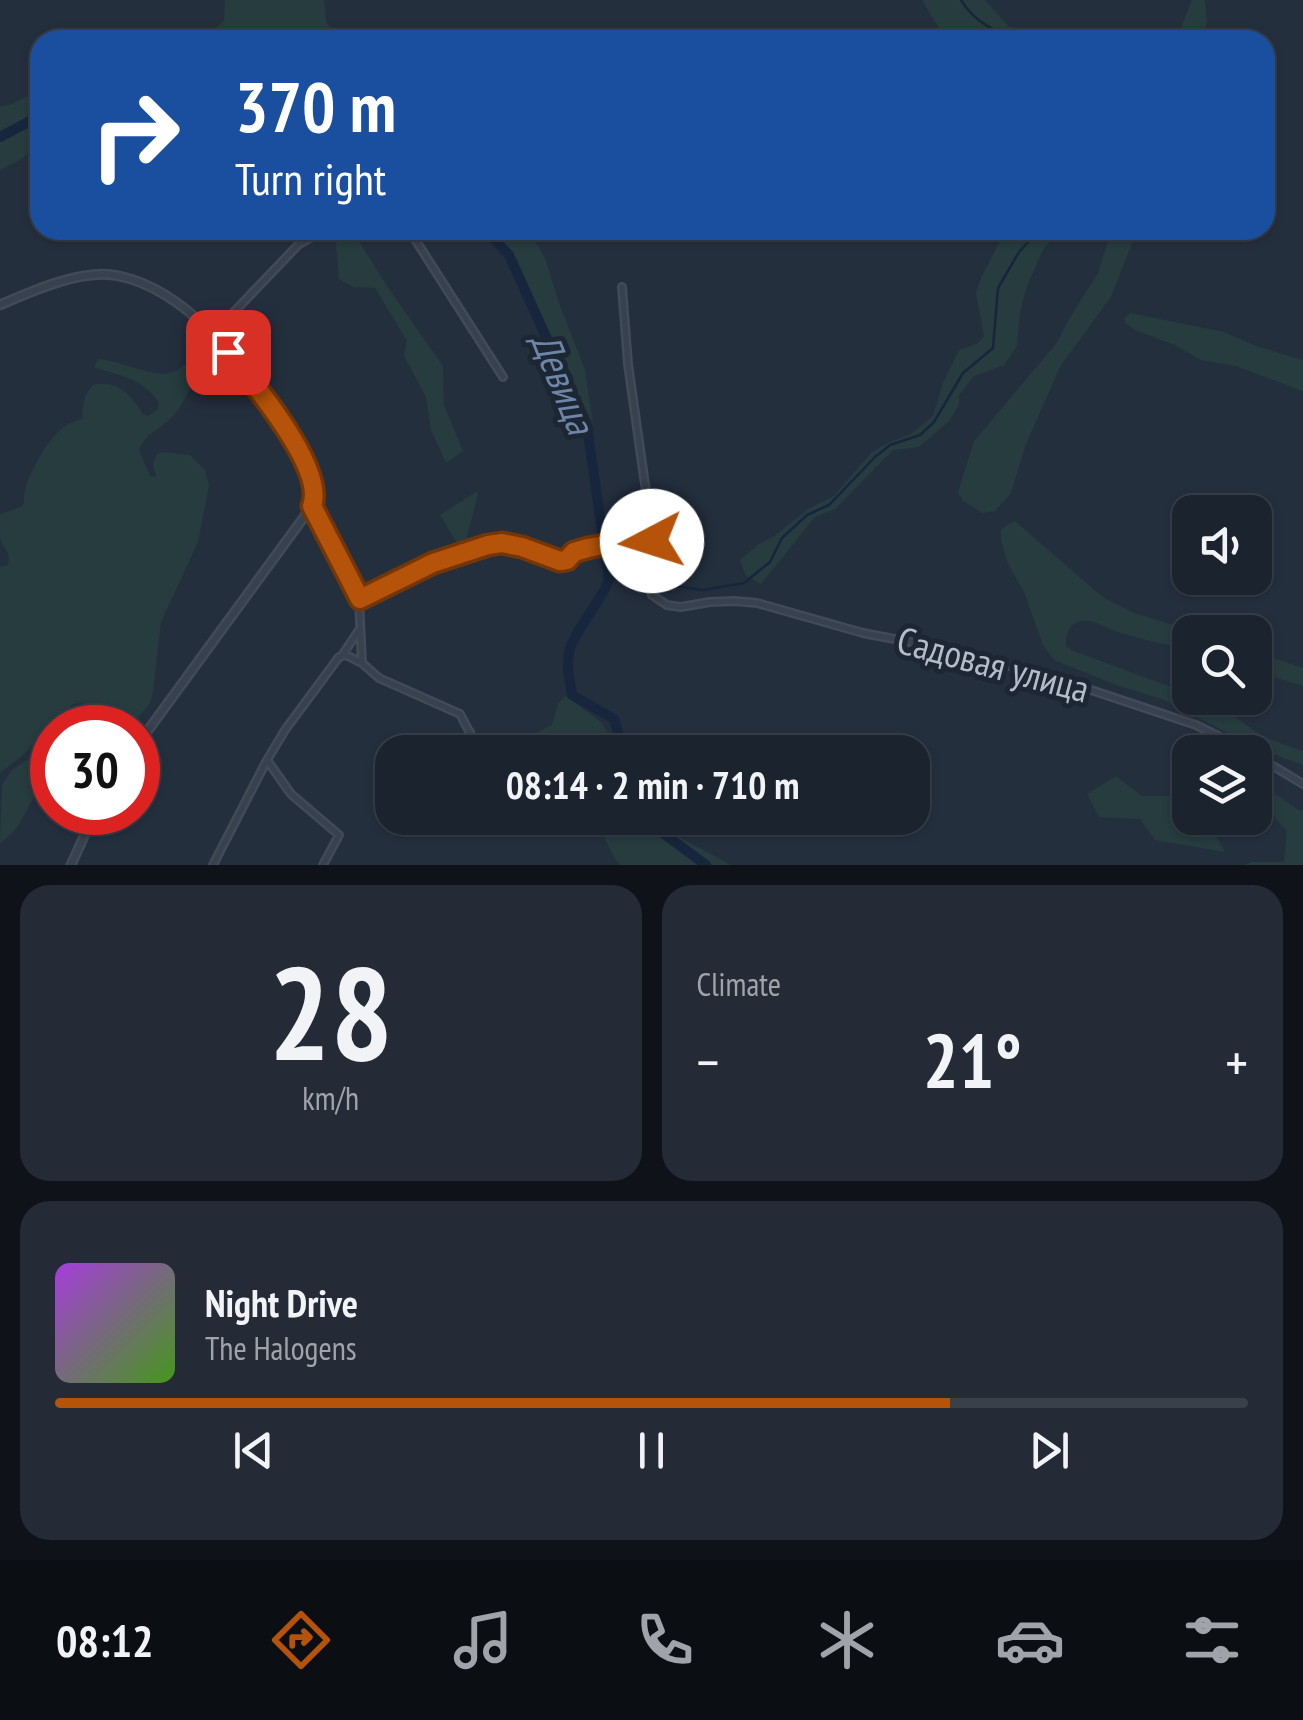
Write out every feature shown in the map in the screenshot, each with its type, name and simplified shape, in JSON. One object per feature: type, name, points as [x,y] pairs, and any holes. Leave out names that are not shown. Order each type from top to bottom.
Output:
[{"type":"street","points":[[211,332],[306,240]]},
{"type":"street","points":[[415,240],[502,376]]},
{"type":"street","points":[[0,305],[81,277],[105,274],[159,292],[211,332],[260,392],[289,434],[314,484],[312,506],[160,714]]},
{"type":"street","points":[[360,599],[433,563],[488,545],[522,547],[560,561],[588,548],[652,541],[628,364],[622,287]]},
{"type":"street","points":[[312,506],[360,599],[362,663]]},
{"type":"street","name":"Садовая улица","points":[[652,541],[650,589],[659,601],[674,607],[730,601],[757,603],[863,633],[1028,669],[1196,725],[1215,735]]},
{"type":"street","points":[[213,865],[285,730],[360,628]]},
{"type":"street","points":[[342,656],[350,656],[379,678],[460,714],[470,735]]},
{"type":"street","points":[[267,760],[291,794],[338,835],[323,865]]},
{"type":"street","name":"Садовая улица","points":[[1272,766],[1303,784]]},
{"type":"street","points":[[71,865],[85,835]]},
{"type":"green space","points":[[225,0],[324,0],[326,22],[333,30],[211,30],[224,21]]},
{"type":"green space","points":[[922,0],[985,0],[1009,27],[1022,30],[940,30]]},
{"type":"green space","points":[[1192,0],[1205,0],[1204,30],[1180,30]]},
{"type":"green space","points":[[30,95],[30,152],[0,170],[0,107]]},
{"type":"green space","points":[[336,240],[358,240],[443,366],[444,405],[463,451],[446,463],[431,430],[426,397],[404,356],[407,341],[375,288],[353,287],[339,279]]},
{"type":"green space","points":[[496,240],[535,240],[545,258],[585,370],[593,423]]},
{"type":"green space","points":[[1051,240],[1027,286],[1017,346],[1004,365],[974,376],[959,395],[959,405],[949,421],[919,447],[893,450],[835,509],[815,517],[761,584],[746,576],[740,560],[808,509],[834,496],[871,453],[911,434],[933,416],[959,350],[977,344],[984,336],[976,293],[1000,241]]},
{"type":"green space","points":[[1108,240],[1133,240],[1111,297],[1061,365],[1026,444],[1011,493],[995,511],[982,513],[963,501],[958,492],[974,441],[1056,344],[1098,273]]},
{"type":"green space","points":[[1130,313],[1224,332],[1303,360],[1303,391],[1236,366],[1201,360],[1137,331],[1125,323],[1124,318]]},
{"type":"green space","points":[[199,333],[220,348],[246,387],[240,390],[217,367],[202,374],[179,409],[139,450],[150,476],[155,477],[153,465],[157,454],[190,455],[205,470],[209,485],[198,542],[161,622],[150,703],[30,705],[30,748],[0,773],[0,567],[8,565],[9,560],[0,538],[0,514],[24,503],[27,484],[38,460],[60,431],[82,419],[85,396],[93,385],[117,387],[148,416],[158,409],[159,403],[146,389],[96,368],[98,359],[154,373],[170,373],[197,354]]},
{"type":"green space","points":[[479,490],[463,553],[440,515]]},
{"type":"green space","points":[[1016,522],[1104,598],[1134,613],[1172,624],[1172,646],[1082,621],[1071,627],[1066,645],[1172,687],[1172,704],[1054,660],[1043,645],[1024,592],[1008,564],[1001,529]]},
{"type":"green space","points":[[1272,658],[1303,668],[1303,686],[1272,676]]},
{"type":"green space","points":[[566,696],[601,722],[609,735],[532,735],[552,725],[558,704]]},
{"type":"green space","points":[[1193,715],[1232,715],[1262,735],[1232,735]]},
{"type":"green space","points":[[1272,739],[1303,751],[1303,765],[1272,754]]},
{"type":"green space","points":[[30,758],[30,804],[16,829],[0,844],[2,785],[11,771]]},
{"type":"green space","points":[[1116,776],[1142,796],[1172,796],[1172,835],[1215,835],[1225,852],[1155,840],[1140,819],[1099,817],[1087,794]]},
{"type":"green space","points":[[1272,791],[1300,811],[1303,809],[1303,865],[1244,865],[1284,862],[1287,831],[1272,814]]},
{"type":"green space","points":[[603,835],[676,835],[731,865],[620,865]]},
{"type":"waterway","points":[[961,0],[973,15],[995,30]]},
{"type":"waterway","name":"Девица","points":[[0,137],[30,121]]},
{"type":"waterway","name":"Девица","points":[[495,240],[509,255],[587,427],[609,579],[573,641],[568,669],[572,695],[614,719],[619,735]]},
{"type":"waterway","points":[[657,588],[703,590],[744,583],[770,562],[782,538],[807,515],[829,505],[875,457],[890,445],[920,435],[934,422],[963,373],[993,348],[998,288],[1030,240]]},
{"type":"waterway","points":[[609,579],[639,581]]},
{"type":"waterway","name":"Девица","points":[[666,835],[706,865]]},
{"type":"route","points":[[228,352],[270,405],[303,460],[314,484],[312,506],[360,599],[433,563],[488,545],[522,547],[560,561],[588,548],[652,541]]}]
